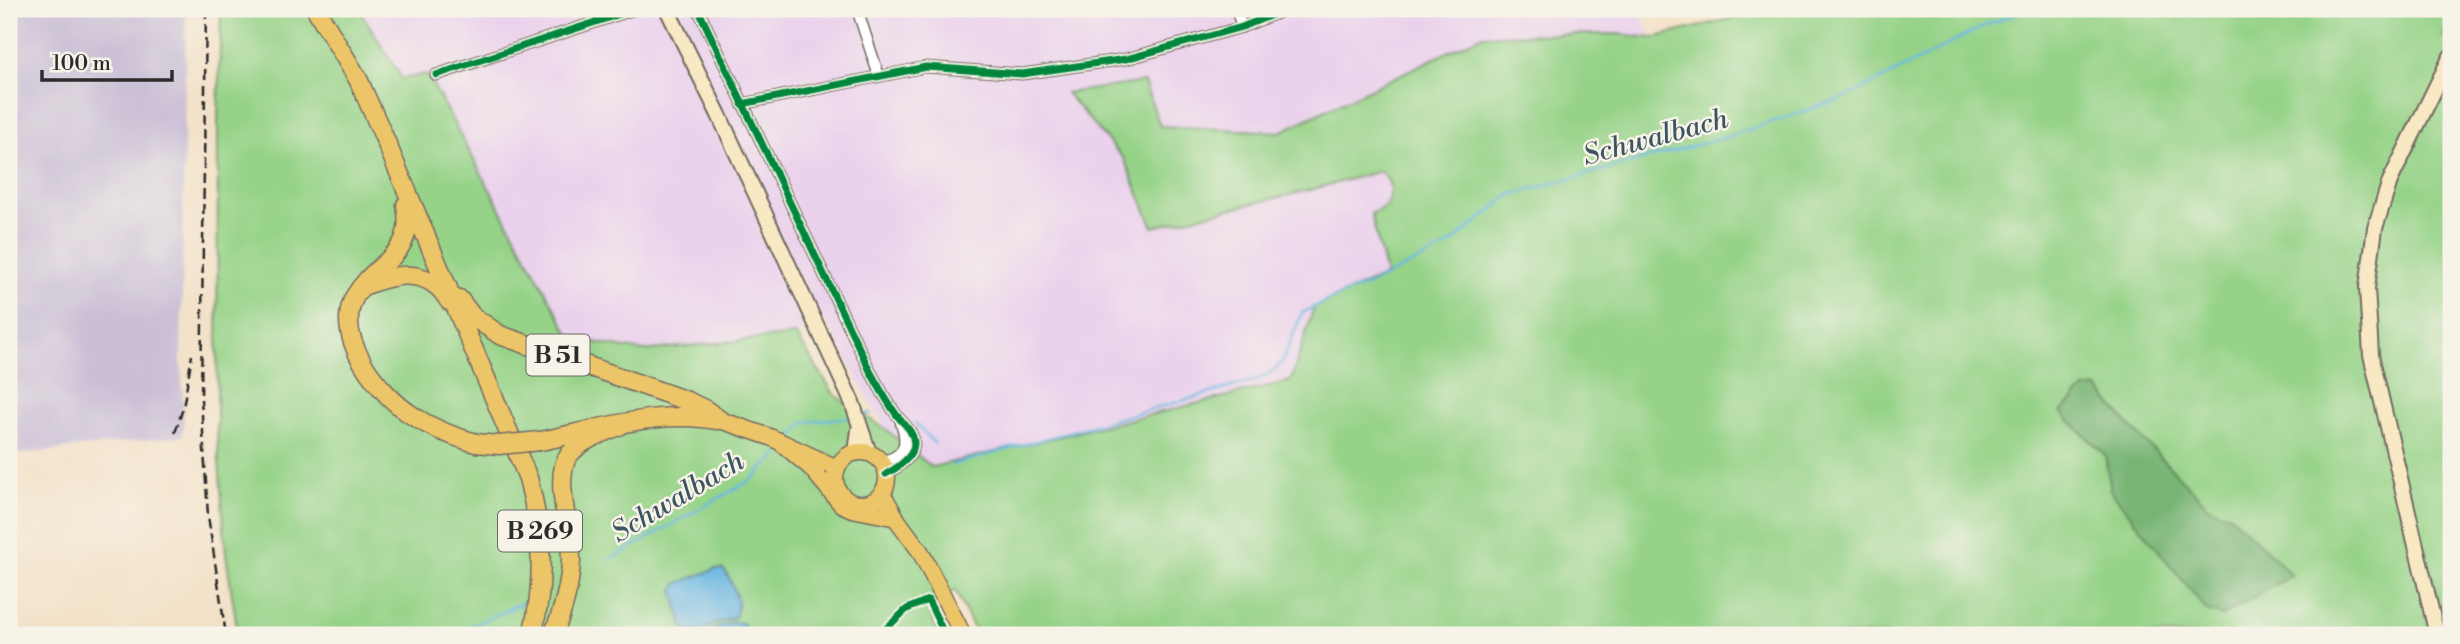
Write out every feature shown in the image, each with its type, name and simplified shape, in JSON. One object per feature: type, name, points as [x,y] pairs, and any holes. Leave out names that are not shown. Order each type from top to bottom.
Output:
[{"type":"highway","name":"B 51","points":[[316,9],[358,79],[465,328]]},
{"type":"highway","name":"B 51","points":[[392,153],[410,223],[397,253],[375,272],[355,297],[349,312],[350,332],[355,349],[376,382],[410,415],[433,428],[476,443],[499,445],[540,441],[674,416],[720,420]]},
{"type":"highway","name":"B 51","points":[[431,247],[465,309],[482,325],[500,335],[687,401],[720,420]]},
{"type":"highway","points":[[363,286],[395,275],[413,275],[430,282],[447,296],[465,328]]},
{"type":"highway","name":"B 269","points":[[465,328],[521,458],[538,517],[542,552],[541,583],[531,635]]},
{"type":"highway","name":"B 269","points":[[554,635],[565,602],[571,561],[569,528],[561,484],[563,469],[568,457],[578,446],[621,425]]},
{"type":"main road","points":[[667,9],[852,402],[885,487],[876,497],[854,503],[840,493],[835,477],[837,468],[848,456],[873,460]]},
{"type":"main road","points":[[2437,635],[2371,355],[2367,288],[2375,228],[2390,181],[2451,56]]},
{"type":"main road","name":"B 51","points":[[720,420],[774,439],[795,451],[837,468]]},
{"type":"main road","name":"B 51","points":[[795,451],[841,504],[895,519]]},
{"type":"main road","points":[[876,497],[920,551],[963,635]]},
{"type":"street","points":[[436,75],[635,9]]},
{"type":"street","points":[[698,9],[870,371],[912,435],[913,448],[905,462],[873,460]]},
{"type":"street","points":[[857,9],[879,76]]},
{"type":"street","points":[[1236,9],[1242,27]]},
{"type":"street","points":[[742,104],[926,67],[1022,74],[1126,59],[1242,27],[1287,9]]},
{"type":"shaded area","points":[[9,9],[186,9],[182,436],[9,455]]},
{"type":"shaded area","points":[[359,9],[1638,9],[1652,38],[1618,34],[1483,35],[1280,132],[1159,126],[1066,93],[1124,159],[1153,227],[1310,190],[1380,170],[1389,179],[1392,192],[1387,205],[1371,214],[1386,275],[1314,307],[1292,381],[932,467],[885,429],[825,319],[796,335],[642,351],[571,338],[428,74],[402,79]]},
{"type":"green space","points":[[221,9],[359,9],[402,79],[427,74],[571,338],[642,351],[796,335],[834,394],[885,429],[932,467],[1291,381],[1314,307],[1386,275],[1371,214],[1387,205],[1390,195],[1389,183],[1380,171],[1153,227],[1124,159],[1066,93],[1144,82],[1160,126],[1280,132],[1483,35],[1618,34],[1652,38],[1771,9],[2451,9],[2451,21],[2443,37],[2451,41],[2451,635],[977,635],[955,590],[927,608],[940,635],[238,635],[226,555],[217,435]]},
{"type":"green space","points":[[2097,387],[2128,424],[2209,507],[2230,515],[2292,575],[2222,616],[2207,611],[2111,491],[2105,455],[2061,412],[2084,389]]},
{"type":"water","points":[[715,569],[723,569],[730,579],[737,599],[737,612],[735,617],[691,633],[683,627],[673,590],[678,583]]},
{"type":"water","points":[[732,622],[743,623],[747,635],[698,635]]},
{"type":"waterway","name":"Schwalbach","points":[[951,465],[1257,380],[1275,370],[1283,360],[1302,313],[1446,247],[1510,195],[1727,137],[1847,97],[1984,26],[2027,9]]},
{"type":"waterway","name":"Schwalbach","points":[[863,415],[871,413]]},
{"type":"waterway","name":"Schwalbach","points":[[791,439],[805,422],[853,417]]},
{"type":"waterway","points":[[915,423],[935,444]]},
{"type":"waterway","name":"Schwalbach","points":[[609,560],[751,480],[780,452]]},
{"type":"waterway","name":"Schwalbach","points":[[452,635],[522,603]]},
{"type":"railway","points":[[206,9],[201,399],[208,516],[226,635]]},
{"type":"railway","points":[[175,433],[183,408],[192,355]]},
{"type":"cycle path","points":[[436,75],[635,9]]},
{"type":"cycle path","points":[[698,9],[870,371],[913,438],[914,445],[909,457],[886,474]]},
{"type":"cycle path","points":[[742,104],[926,67],[1022,74],[1126,59],[1242,27],[1287,9]]},
{"type":"cycle path","points":[[879,635],[907,609],[928,600],[945,635]]}]
